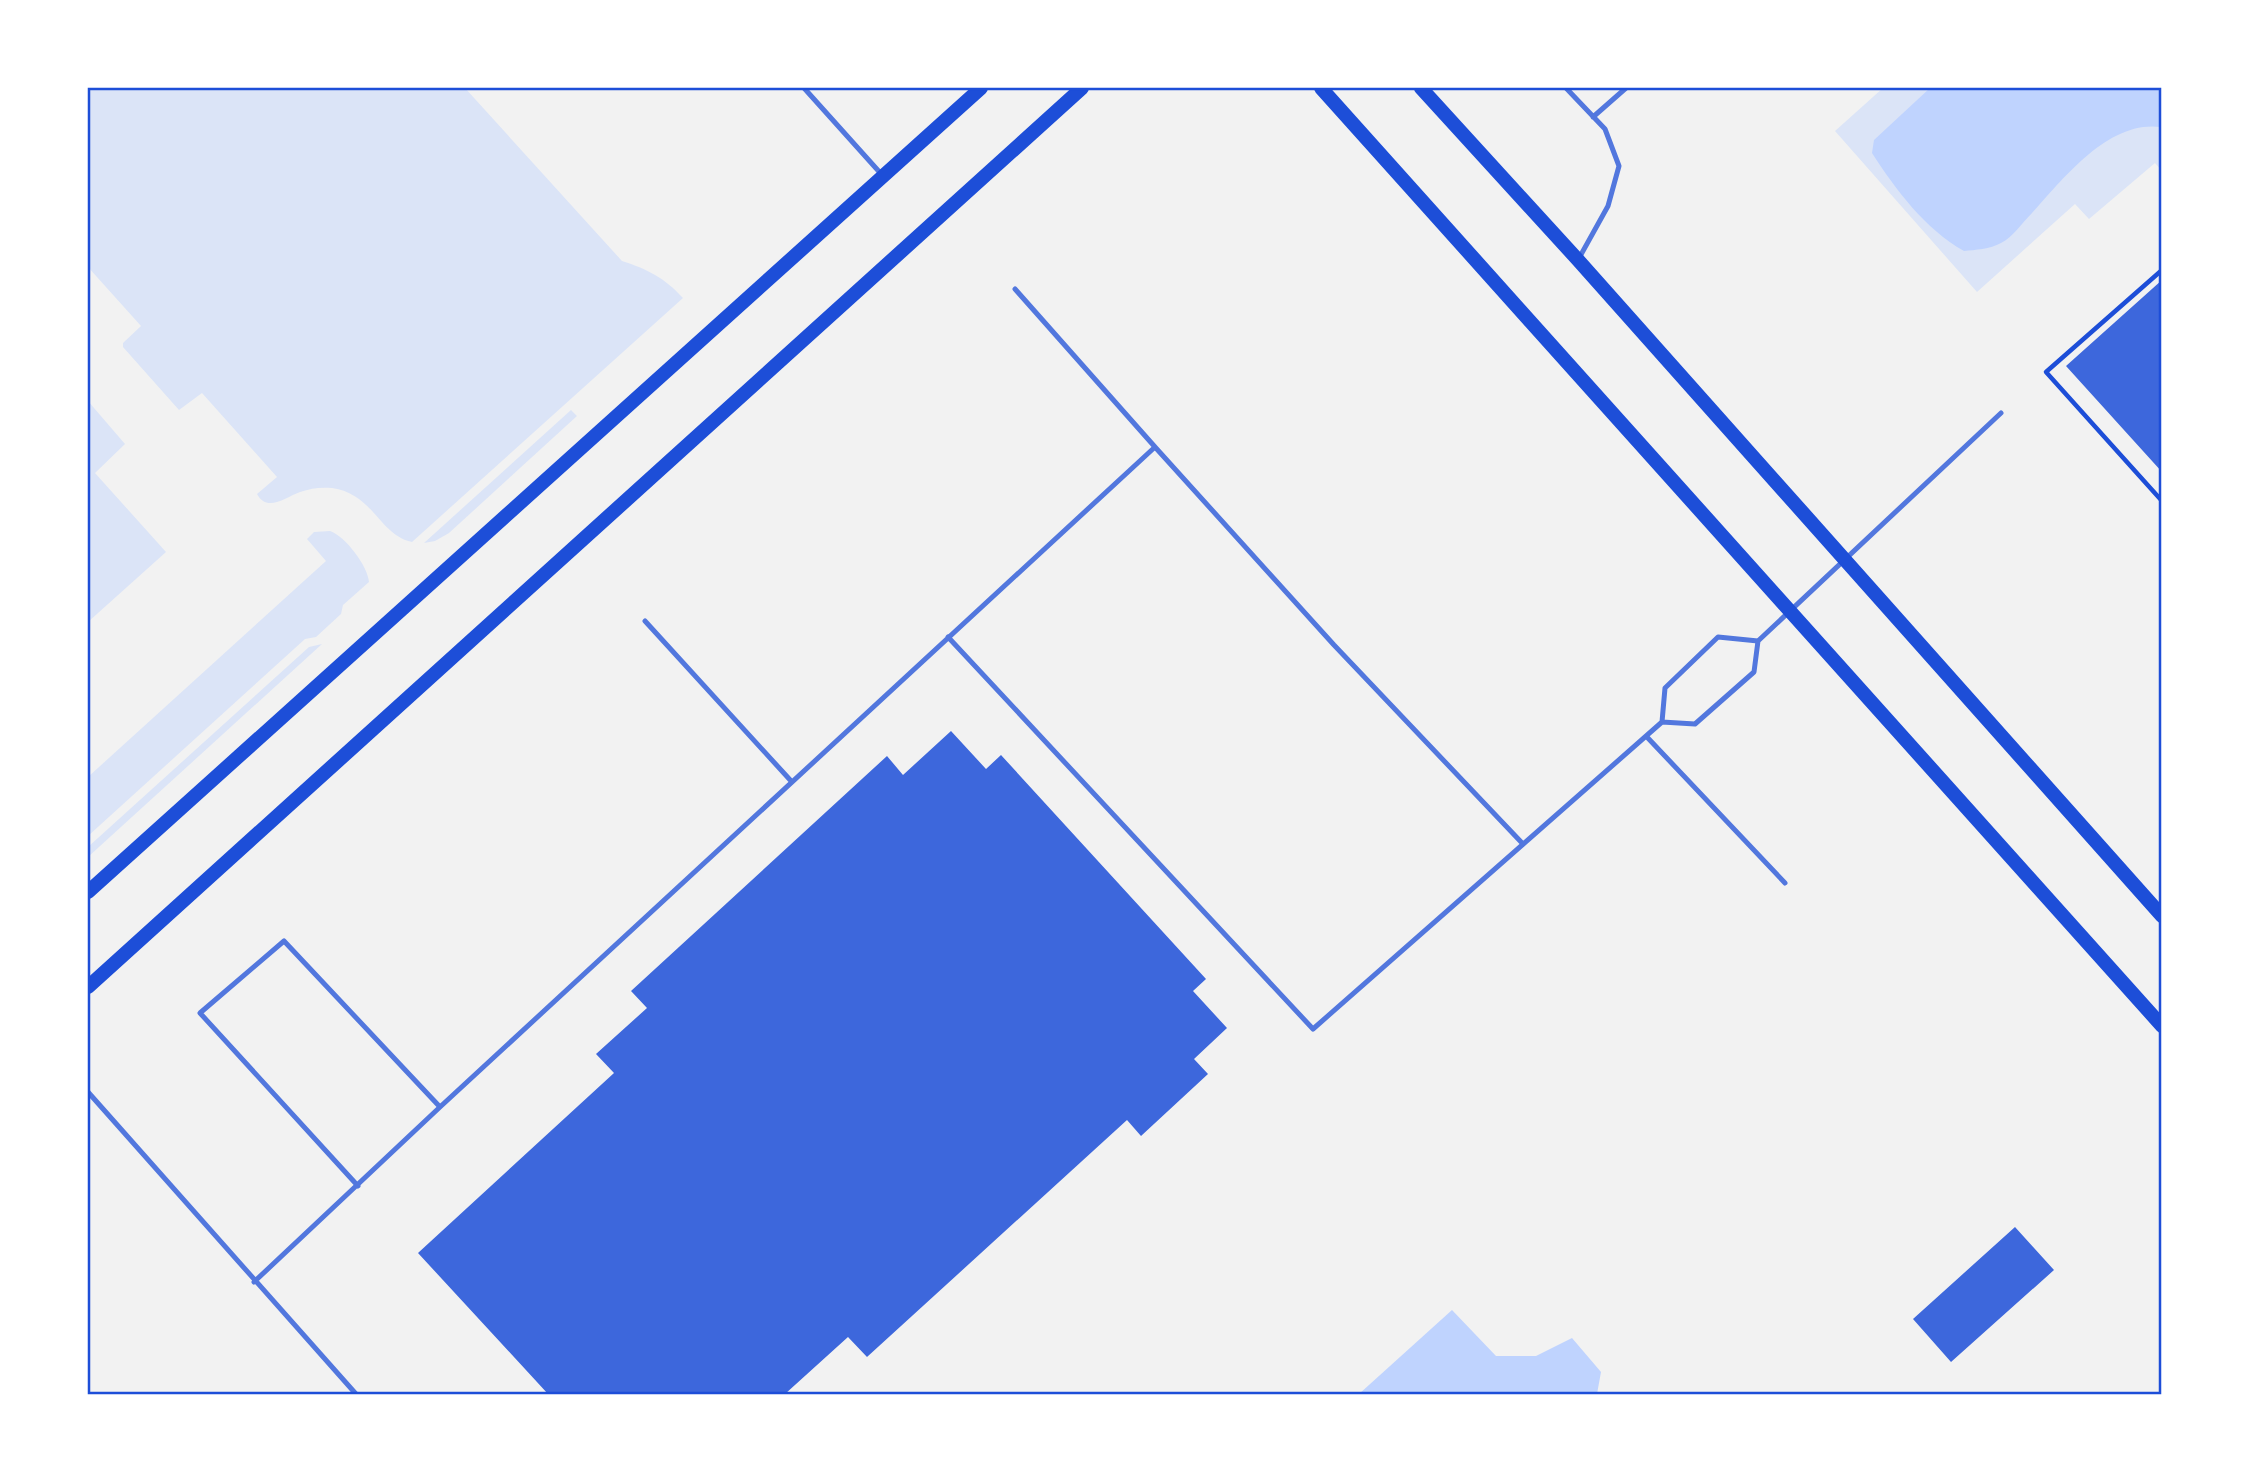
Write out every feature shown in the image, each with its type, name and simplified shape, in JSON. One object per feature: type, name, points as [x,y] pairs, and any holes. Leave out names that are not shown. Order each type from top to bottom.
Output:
[{"type":"main road","points":[[88,892],[981,88]]},
{"type":"main road","points":[[88,987],[1083,88]]},
{"type":"main road","points":[[1321,88],[2161,1026]]},
{"type":"main road","points":[[1421,88],[1578,260],[2161,915]]},
{"type":"lane","points":[[804,88],[883,176]]},
{"type":"lane","points":[[1566,88],[1605,130],[1619,166],[1608,206],[1578,260]]},
{"type":"lane","points":[[1593,117],[1626,88]]},
{"type":"lane","points":[[1014,289],[1334,645],[1523,844]]},
{"type":"lane","points":[[1662,722],[1695,724],[1754,672],[1758,641],[2001,413]]},
{"type":"lane","points":[[254,1282],[439,1107],[1155,447]]},
{"type":"lane","points":[[645,621],[792,782]]},
{"type":"lane","points":[[948,637],[1313,1029],[1662,722],[1665,688],[1718,637],[1758,641]]},
{"type":"lane","points":[[1646,736],[1785,883]]},
{"type":"lane","points":[[358,1186],[200,1013],[284,941],[439,1107]]},
{"type":"lane","points":[[88,1092],[356,1395]]},
{"type":"path","points":[[2161,270],[2046,372],[2161,501]]},
{"type":"shaded area","points":[[88,88],[465,88],[622,261],[655,275],[683,298],[412,542],[391,531],[358,498],[332,488],[316,488],[277,502],[266,502],[257,494],[277,477],[202,393],[179,410],[123,347],[123,343],[141,326],[88,267]]},
{"type":"shaded area","points":[[1883,88],[2161,88],[2161,170],[2155,163],[2089,219],[2075,204],[1977,292],[1835,131]]},
{"type":"shaded area","points":[[88,401],[125,444],[95,473],[166,552],[88,622]]},
{"type":"shaded area","points":[[571,410],[577,416],[449,533],[435,541],[424,543]]},
{"type":"shaded area","points":[[330,531],[355,552],[365,568],[369,582],[343,605],[341,614],[316,637],[305,639],[88,836],[88,777],[326,561],[307,539],[314,532]]},
{"type":"shaded area","points":[[322,644],[88,857],[88,847],[309,647]]},
{"type":"water","points":[[1930,88],[2161,88],[2161,127],[2142,127],[2105,142],[2073,169],[2005,240],[1987,248],[1964,251],[1937,232],[1912,208],[1872,153],[1874,140]]},
{"type":"water","points":[[1452,1310],[1496,1356],[1536,1356],[1572,1338],[1601,1372],[1597,1394],[1359,1394]]},
{"type":"building","points":[[2162,280],[2162,472],[2066,366]]},
{"type":"building","points":[[951,731],[986,769],[1001,755],[1206,979],[1193,991],[1227,1028],[1194,1059],[1208,1074],[1141,1136],[1127,1120],[867,1357],[848,1337],[785,1394],[548,1394],[418,1253],[614,1073],[596,1054],[647,1008],[631,991],[887,756],[903,775]]},
{"type":"building","points":[[2015,1227],[2054,1270],[1951,1362],[1913,1319]]}]
